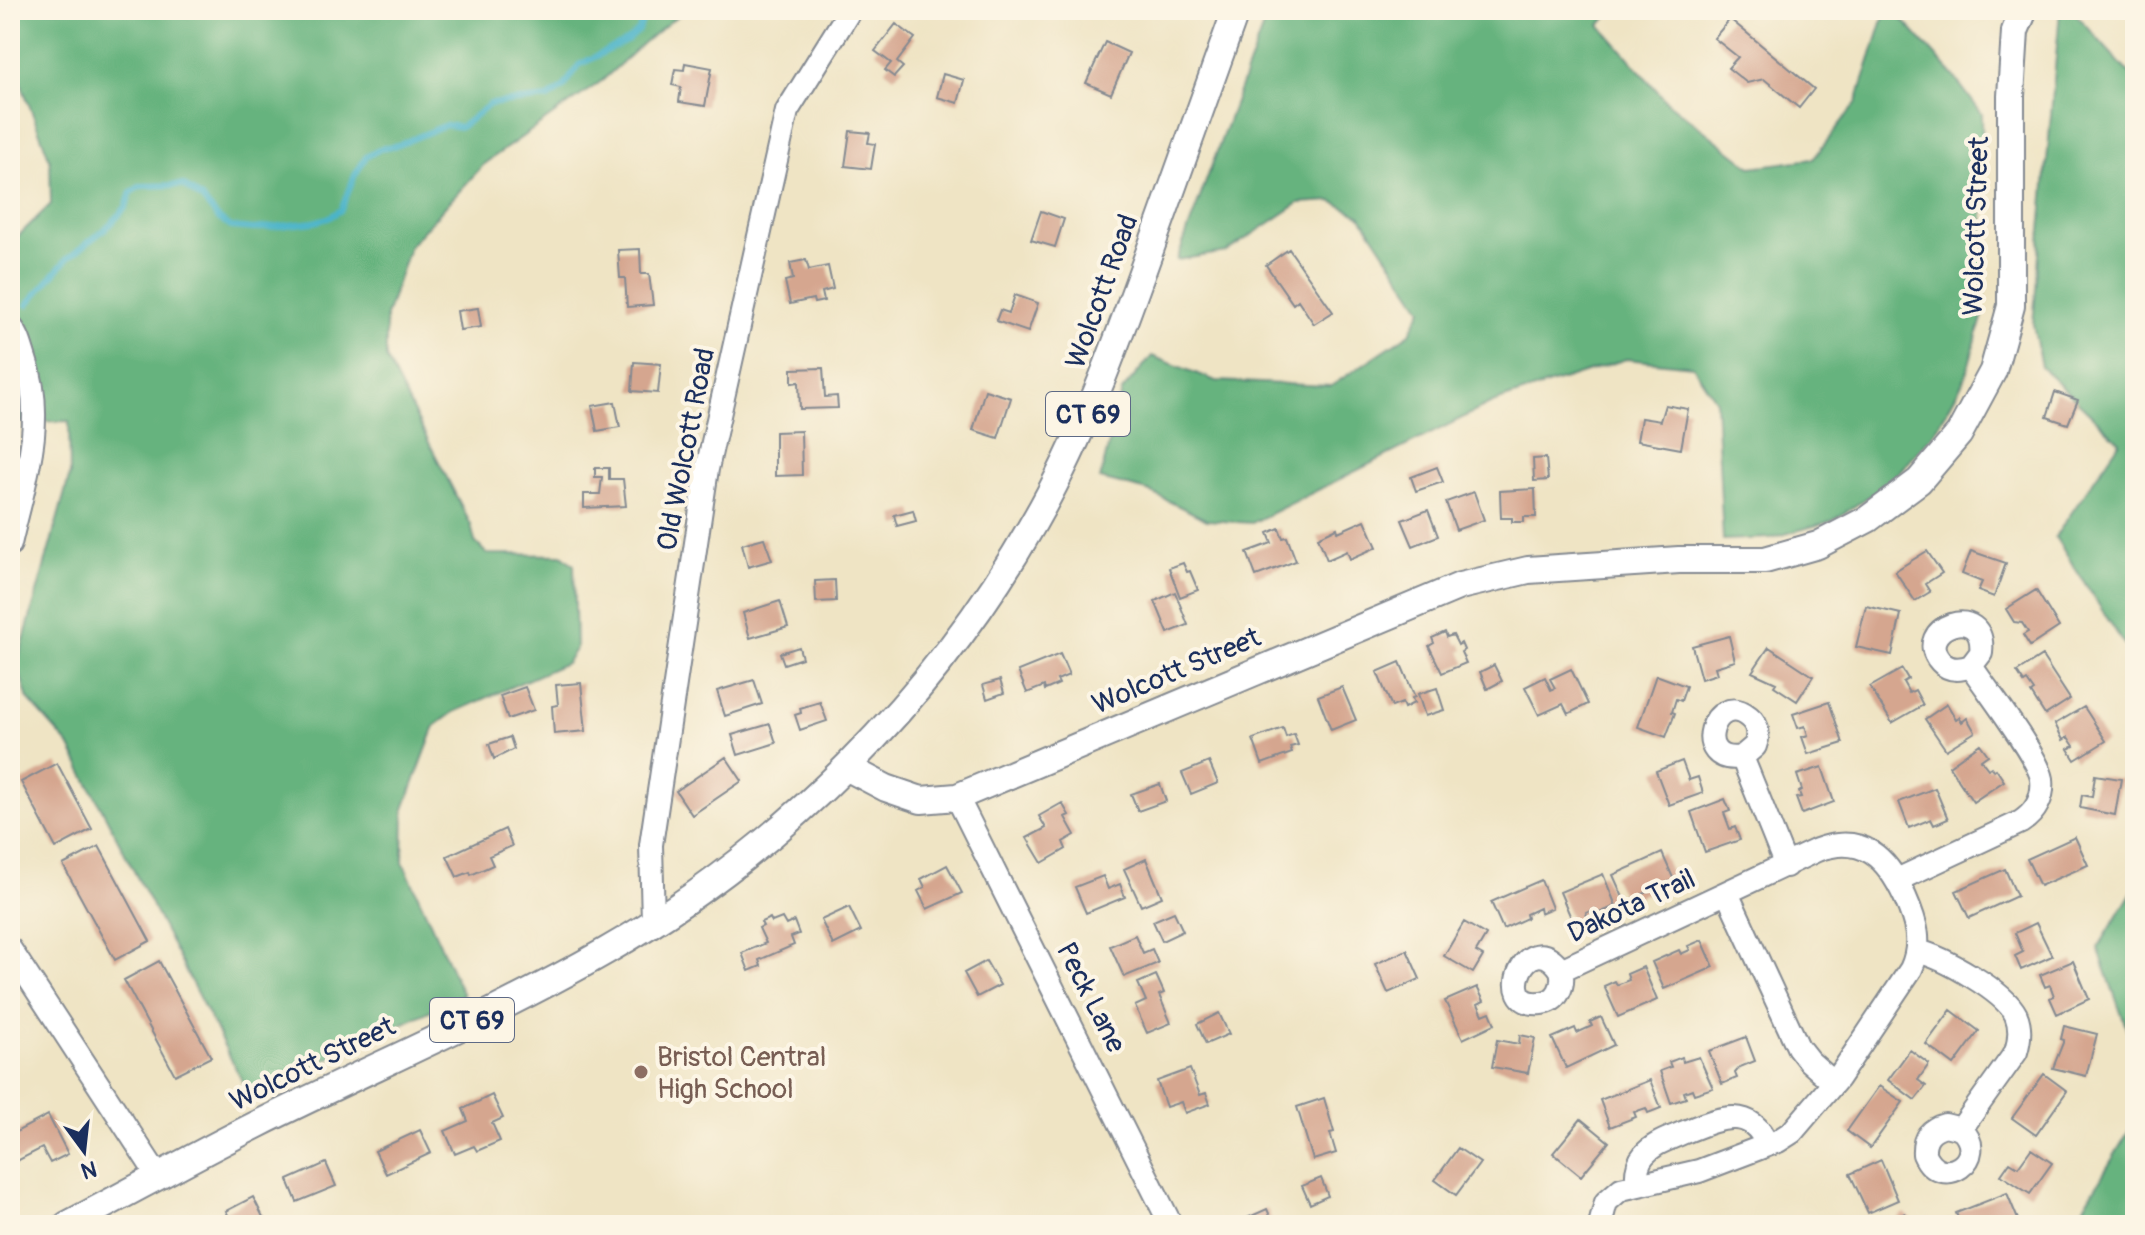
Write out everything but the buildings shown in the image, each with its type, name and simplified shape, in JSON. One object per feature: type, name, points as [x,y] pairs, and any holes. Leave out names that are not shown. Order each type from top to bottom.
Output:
[{"type":"main road","name":"Wolcott Road","points":[[848,768],[940,662],[988,598],[1049,493],[1102,383],[1236,10]]},
{"type":"main road","name":"Wolcott Street","points":[[67,1225],[257,1125],[609,949],[725,871],[848,768],[886,788],[921,800],[957,797],[1460,586],[1528,570],[1679,560],[1765,560],[1818,545],[1868,519],[1919,481],[1959,434],[1993,371],[2011,306],[2011,96],[2015,31],[2024,10]]},
{"type":"street","name":"Old Wolcott Road","points":[[653,921],[651,845],[707,469],[787,111],[850,10]]},
{"type":"street","points":[[10,326],[16,333],[32,378],[36,422],[30,462],[10,544]]},
{"type":"street","points":[[1600,1225],[1603,1208],[1610,1197],[1621,1189],[1682,1177],[1767,1145],[1792,1132],[1834,1083],[1911,969],[1917,951],[1916,924],[1897,880],[2021,822],[2033,813],[2040,800],[2042,785],[2037,764],[1971,666]]},
{"type":"street","points":[[1742,757],[1786,866]]},
{"type":"street","name":"Peck Lane","points":[[957,797],[1171,1225]]},
{"type":"street","name":"Dakota Trail","points":[[1561,970],[1827,847],[1845,845],[1863,849],[1880,858],[1897,880]]},
{"type":"street","points":[[1727,893],[1798,1047],[1834,1083]]},
{"type":"street","points":[[10,949],[158,1176]]},
{"type":"street","points":[[1917,951],[1950,963],[2002,999],[2019,1023],[2016,1052],[1961,1129]]},
{"type":"street","points":[[1637,1184],[1638,1165],[1649,1149],[1719,1118],[1739,1118],[1751,1124],[1767,1145]]},
{"type":"green space","points":[[10,10],[685,10],[603,80],[485,163],[410,245],[386,316],[386,358],[471,525],[475,542],[487,554],[562,555],[574,565],[576,648],[566,663],[454,712],[435,726],[404,809],[403,862],[463,995],[250,1096],[69,745],[28,699],[17,665],[70,474],[69,421],[10,422],[10,244],[51,204],[50,160],[10,54]]},
{"type":"green space","points":[[1269,10],[1613,10],[1600,25],[1667,102],[1751,167],[1813,159],[1857,102],[1886,10],[1894,10],[1952,74],[1982,114],[1984,311],[1965,378],[1935,432],[1889,483],[1832,521],[1771,538],[1723,540],[1716,401],[1693,366],[1626,359],[1492,403],[1252,523],[1207,520],[1148,491],[1100,479],[1122,391],[1152,356],[1216,381],[1331,386],[1410,333],[1422,309],[1360,215],[1332,201],[1299,203],[1226,252],[1177,260]]},
{"type":"green space","points":[[2060,10],[2072,10],[2135,80],[2135,661],[2055,537],[2120,442],[2041,367],[2033,324]]},
{"type":"green space","points":[[2135,887],[2135,1052],[2098,948]]},
{"type":"green space","points":[[2135,1121],[2135,1225],[2073,1225]]},
{"type":"waterway","points":[[27,305],[67,259],[110,225],[126,207],[131,192],[141,186],[183,185],[231,227],[254,229],[328,218],[341,210],[366,157],[382,148],[398,145],[446,125],[461,127],[490,104],[548,98],[564,87],[579,65],[628,40],[639,30],[646,10]]},
{"type":"place","name":"Bristol Central High School","points":[[641,1072]]}]
